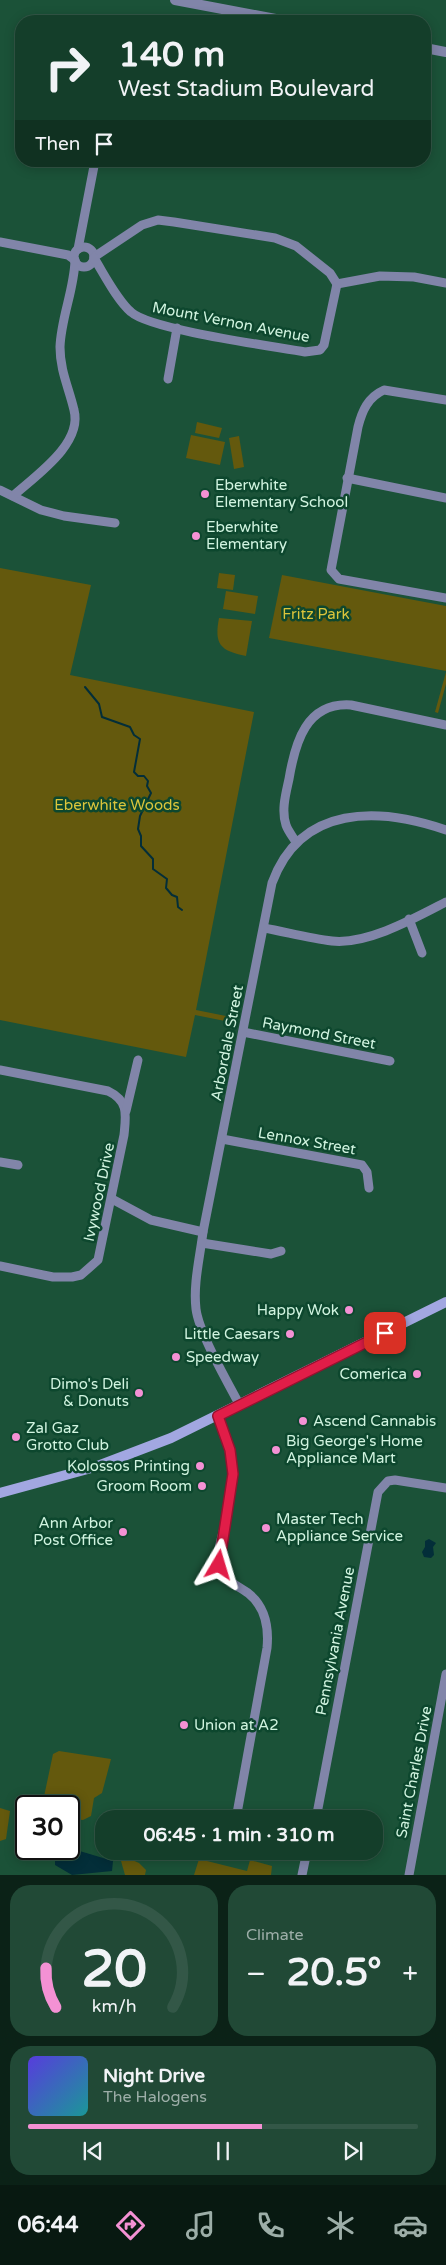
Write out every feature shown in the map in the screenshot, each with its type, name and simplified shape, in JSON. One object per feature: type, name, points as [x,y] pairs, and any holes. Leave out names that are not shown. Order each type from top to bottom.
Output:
[{"type":"main road","points":[[0,1493],[67,1476],[118,1460],[171,1438],[446,1302]]},
{"type":"street","points":[[175,0],[221,4],[263,15]]},
{"type":"street","points":[[431,49],[446,52]]},
{"type":"street","points":[[13,496],[63,450],[74,428],[75,412],[63,376],[60,345],[82,256],[94,167]]},
{"type":"street","points":[[0,242],[82,256],[103,250],[142,226],[158,220],[204,225],[274,238],[296,246],[330,273],[337,284],[380,276],[414,277],[446,283]]},
{"type":"street","name":"Mount Vernon Avenue","points":[[82,256],[114,289],[130,312],[141,319],[177,328],[305,352],[320,350],[324,345],[337,284]]},
{"type":"street","points":[[168,379],[177,328]]},
{"type":"street","points":[[446,400],[384,390],[377,393],[366,405],[360,418],[347,478],[331,570],[339,579],[446,598]]},
{"type":"street","points":[[347,478],[446,498]]},
{"type":"street","points":[[0,490],[41,510],[64,516],[115,524]]},
{"type":"street","points":[[296,842],[286,826],[285,800],[294,750],[313,717],[327,707],[344,704],[446,725]]},
{"type":"street","name":"Arbordale Street","points":[[239,1404],[196,1311],[195,1288],[203,1232],[270,891],[278,866],[296,842],[317,828],[338,818],[363,815],[401,818],[446,830]]},
{"type":"street","points":[[264,928],[332,941],[351,940],[389,930],[446,902]]},
{"type":"street","points":[[409,919],[422,953]]},
{"type":"street","name":"Raymond Street","points":[[243,1032],[390,1061]]},
{"type":"street","name":"Ivywood Drive","points":[[0,1266],[53,1277],[72,1277],[81,1275],[98,1260],[112,1200],[126,1114],[138,1060]]},
{"type":"street","points":[[0,1070],[108,1091],[119,1096],[126,1114]]},
{"type":"street","name":"Lennox Street","points":[[222,1139],[362,1165],[367,1172],[370,1188]]},
{"type":"street","points":[[0,1162],[18,1165]]},
{"type":"street","points":[[112,1200],[151,1220],[203,1232]]},
{"type":"street","points":[[202,1243],[271,1254],[281,1251]]},
{"type":"street","points":[[218,1416],[233,1463],[232,1490],[219,1559],[222,1572],[227,1579],[256,1601],[264,1615],[268,1630],[267,1648],[238,1810]]},
{"type":"street","name":"Pennsylvania Avenue","points":[[318,1810],[376,1499],[382,1485],[388,1481],[396,1480],[446,1488]]},
{"type":"street","name":"Saint Charles Drive","points":[[409,1875],[446,1674]]},
{"type":"street","points":[[302,1875],[305,1860]]},
{"type":"green space","points":[[197,422],[222,428],[219,438],[195,433]]},
{"type":"green space","points":[[191,435],[225,442],[220,465],[186,458]]},
{"type":"green space","points":[[239,436],[244,467],[234,469],[229,438]]},
{"type":"green space","name":"Eberwhite Woods","points":[[0,568],[91,585],[70,675],[254,712],[196,1010],[236,1018],[235,1023],[195,1015],[186,1057],[0,1020]]},
{"type":"green space","points":[[219,573],[235,575],[233,590],[217,588]]},
{"type":"green space","name":"Fritz Park","points":[[282,575],[446,606],[446,671],[269,638]]},
{"type":"green space","points":[[226,591],[258,596],[255,614],[223,609]]},
{"type":"green space","points":[[219,618],[252,621],[246,656],[230,652],[221,645],[217,634]]},
{"type":"green space","points":[[446,672],[446,684],[438,713],[435,712]]},
{"type":"green space","points":[[59,1751],[111,1759],[102,1793],[94,1798],[91,1816],[80,1820],[80,1795],[44,1795],[53,1754]]},
{"type":"green space","points":[[0,1808],[10,1811],[6,1839],[0,1841]]},
{"type":"green space","points":[[121,1860],[132,1860],[139,1863],[146,1870],[145,1875],[125,1875]]},
{"type":"green space","points":[[199,1860],[247,1871],[250,1860],[272,1866],[271,1875],[194,1875]]},
{"type":"water","points":[[429,1539],[436,1543],[433,1547],[434,1555],[431,1558],[424,1557],[422,1552],[425,1547],[425,1541]]},
{"type":"water","points":[[80,1851],[95,1856],[95,1860],[113,1861],[112,1871],[72,1875],[55,1865],[55,1860],[80,1860]]},
{"type":"waterway","points":[[85,687],[99,704],[102,717],[130,727],[134,735],[140,739],[134,772],[138,776],[144,776],[148,781],[147,786],[151,793],[140,816],[138,829],[141,836],[141,846],[153,859],[153,869],[167,879],[166,888],[172,895],[177,897],[178,907],[182,910]]},
{"type":"place","name":"Eberwhite Elementary School","points":[[205,494]]},
{"type":"place","name":"Eberwhite Elementary","points":[[196,536]]},
{"type":"place","name":"Happy Wok","points":[[349,1310]]},
{"type":"place","name":"Little Caesars","points":[[290,1334]]},
{"type":"place","name":"Speedway","points":[[176,1357]]},
{"type":"place","name":"Comerica","points":[[417,1374]]},
{"type":"place","name":"Dimo's Deli & Donuts","points":[[139,1393]]},
{"type":"place","name":"Ascend Cannabis","points":[[303,1421]]},
{"type":"place","name":"Zal Gaz Grotto Club","points":[[16,1437]]},
{"type":"place","name":"Big George's Home Appliance Mart","points":[[276,1450]]},
{"type":"place","name":"Kolossos Printing","points":[[200,1466]]},
{"type":"place","name":"Groom Room","points":[[202,1486]]},
{"type":"place","name":"Master Tech Appliance Service","points":[[266,1528]]},
{"type":"place","name":"Ann Arbor Post Office","points":[[123,1532]]},
{"type":"place","name":"Union at A2","points":[[184,1725]]},
{"type":"route","points":[[219,1565],[233,1482],[233,1463],[218,1416],[385,1333]]}]
